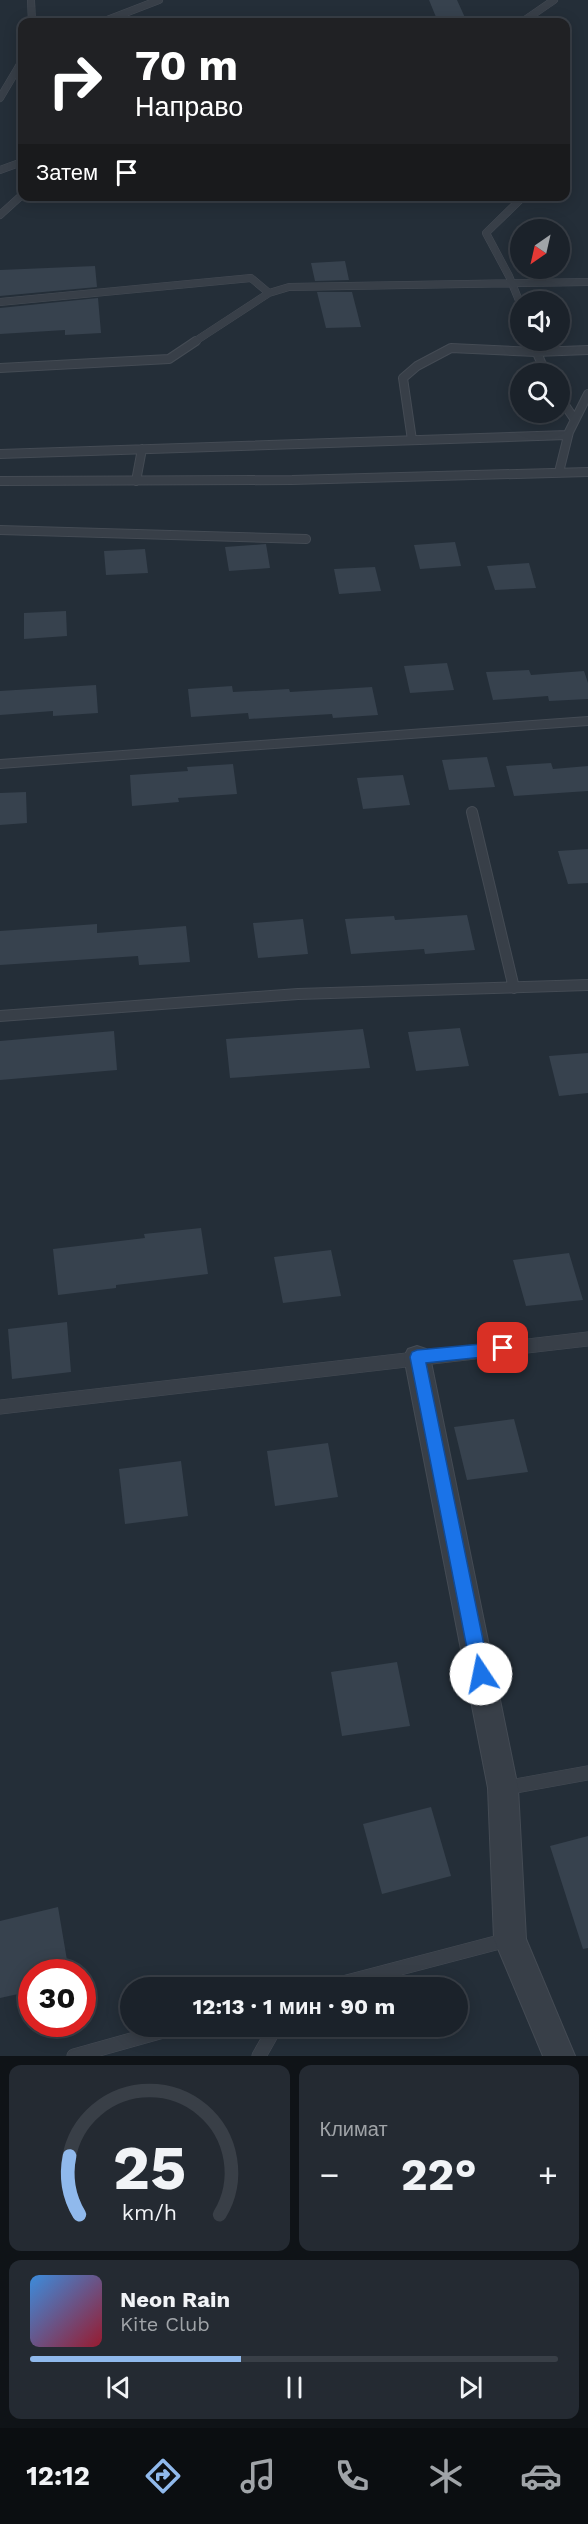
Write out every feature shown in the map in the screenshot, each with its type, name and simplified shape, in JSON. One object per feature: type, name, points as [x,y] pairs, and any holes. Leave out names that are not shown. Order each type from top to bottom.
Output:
[{"type":"street","points":[[417,1357],[503,1788],[510,1939],[559,2056]]},
{"type":"lane","points":[[31,0],[32,18]]},
{"type":"lane","points":[[112,18],[159,0]]},
{"type":"lane","points":[[528,18],[554,0]]},
{"type":"lane","points":[[0,98],[18,68]]},
{"type":"lane","points":[[0,170],[18,163]]},
{"type":"lane","points":[[0,214],[18,198]]},
{"type":"lane","points":[[516,291],[486,233],[519,201]]},
{"type":"lane","points":[[0,302],[251,278],[268,293]]},
{"type":"lane","points":[[0,368],[169,359],[268,293],[289,287],[588,282]]},
{"type":"lane","points":[[412,440],[403,378],[417,366],[450,348],[536,352],[588,350]]},
{"type":"lane","points":[[536,352],[541,363]]},
{"type":"lane","points":[[559,472],[573,417],[588,394]]},
{"type":"lane","points":[[570,413],[573,417]]},
{"type":"lane","points":[[0,454],[567,435]]},
{"type":"lane","points":[[136,481],[142,449]]},
{"type":"lane","points":[[0,481],[292,480],[588,472]]},
{"type":"lane","points":[[0,530],[306,539]]},
{"type":"lane","points":[[0,764],[588,721]]},
{"type":"lane","points":[[472,812],[514,988]]},
{"type":"lane","points":[[0,1016],[298,994],[588,986]]},
{"type":"lane","points":[[0,1407],[588,1339]]},
{"type":"lane","points":[[503,1788],[588,1773]]},
{"type":"lane","points":[[366,1977],[510,1939]]},
{"type":"lane","points":[[74,2056],[142,2037]]},
{"type":"lane","points":[[259,2056],[270,2037]]},
{"type":"building","points":[[429,0],[457,0],[465,18],[436,18]]},
{"type":"building","points":[[345,261],[349,280],[315,281],[311,263]]},
{"type":"building","points":[[95,266],[97,287],[0,296],[0,270]]},
{"type":"building","points":[[317,292],[352,292],[361,327],[326,328]]},
{"type":"building","points":[[98,298],[101,333],[65,335],[65,330],[0,334],[0,308]]},
{"type":"building","points":[[455,542],[461,566],[420,569],[414,545]]},
{"type":"building","points":[[266,544],[270,568],[229,571],[225,547]]},
{"type":"building","points":[[145,549],[148,573],[106,575],[104,551]]},
{"type":"building","points":[[529,563],[536,588],[495,590],[487,566]]},
{"type":"building","points":[[375,567],[381,591],[339,594],[334,569]]},
{"type":"building","points":[[66,611],[67,636],[24,639],[24,613]]},
{"type":"building","points":[[447,663],[454,690],[410,693],[404,666]]},
{"type":"building","points":[[529,670],[531,675],[584,671],[588,683],[588,699],[549,701],[548,696],[493,700],[486,672]]},
{"type":"building","points":[[96,685],[98,713],[53,716],[53,711],[0,715],[0,691]]},
{"type":"building","points":[[232,686],[233,692],[289,689],[290,692],[372,687],[378,715],[333,718],[332,714],[249,719],[248,713],[191,717],[188,689]]},
{"type":"building","points":[[487,757],[495,787],[449,790],[442,760]]},
{"type":"building","points":[[551,763],[553,769],[588,766],[588,791],[514,796],[506,766]]},
{"type":"building","points":[[233,764],[237,794],[178,798],[179,802],[132,806],[130,775],[188,771],[187,767]]},
{"type":"building","points":[[403,775],[410,805],[363,809],[357,778]]},
{"type":"building","points":[[26,792],[27,823],[0,825],[0,793]]},
{"type":"building","points":[[588,849],[588,883],[568,884],[558,851]]},
{"type":"building","points":[[467,915],[475,950],[425,954],[424,949],[351,954],[345,919],[394,916],[395,920]]},
{"type":"building","points":[[303,919],[308,954],[258,958],[253,923]]},
{"type":"building","points":[[97,924],[97,933],[186,926],[190,962],[139,965],[138,956],[0,965],[0,931]]},
{"type":"building","points":[[460,1028],[469,1066],[416,1071],[408,1032]]},
{"type":"building","points":[[363,1029],[370,1068],[230,1078],[226,1039]]},
{"type":"building","points":[[114,1031],[117,1070],[0,1080],[0,1041]]},
{"type":"building","points":[[588,1053],[588,1093],[559,1096],[549,1056]]},
{"type":"building","points":[[201,1228],[208,1274],[116,1285],[116,1288],[58,1295],[53,1249],[145,1238],[144,1234]]},
{"type":"building","points":[[331,1250],[341,1296],[283,1303],[274,1257]]},
{"type":"building","points":[[569,1253],[583,1300],[526,1306],[513,1260]]},
{"type":"building","points":[[67,1322],[71,1372],[12,1379],[8,1329]]},
{"type":"building","points":[[514,1419],[528,1472],[467,1480],[454,1427]]},
{"type":"building","points":[[328,1443],[338,1497],[275,1506],[267,1451]]},
{"type":"building","points":[[181,1461],[188,1516],[125,1524],[119,1469]]},
{"type":"building","points":[[397,1662],[410,1726],[342,1736],[331,1672]]},
{"type":"building","points":[[431,1807],[451,1876],[382,1894],[363,1824]]},
{"type":"building","points":[[588,1836],[588,1948],[583,1949],[550,1846]]},
{"type":"building","points":[[58,1907],[67,1959],[18,1959],[18,1994],[0,1998],[0,1921]]},
{"type":"route","points":[[481,1674],[417,1357],[503,1348]]}]
